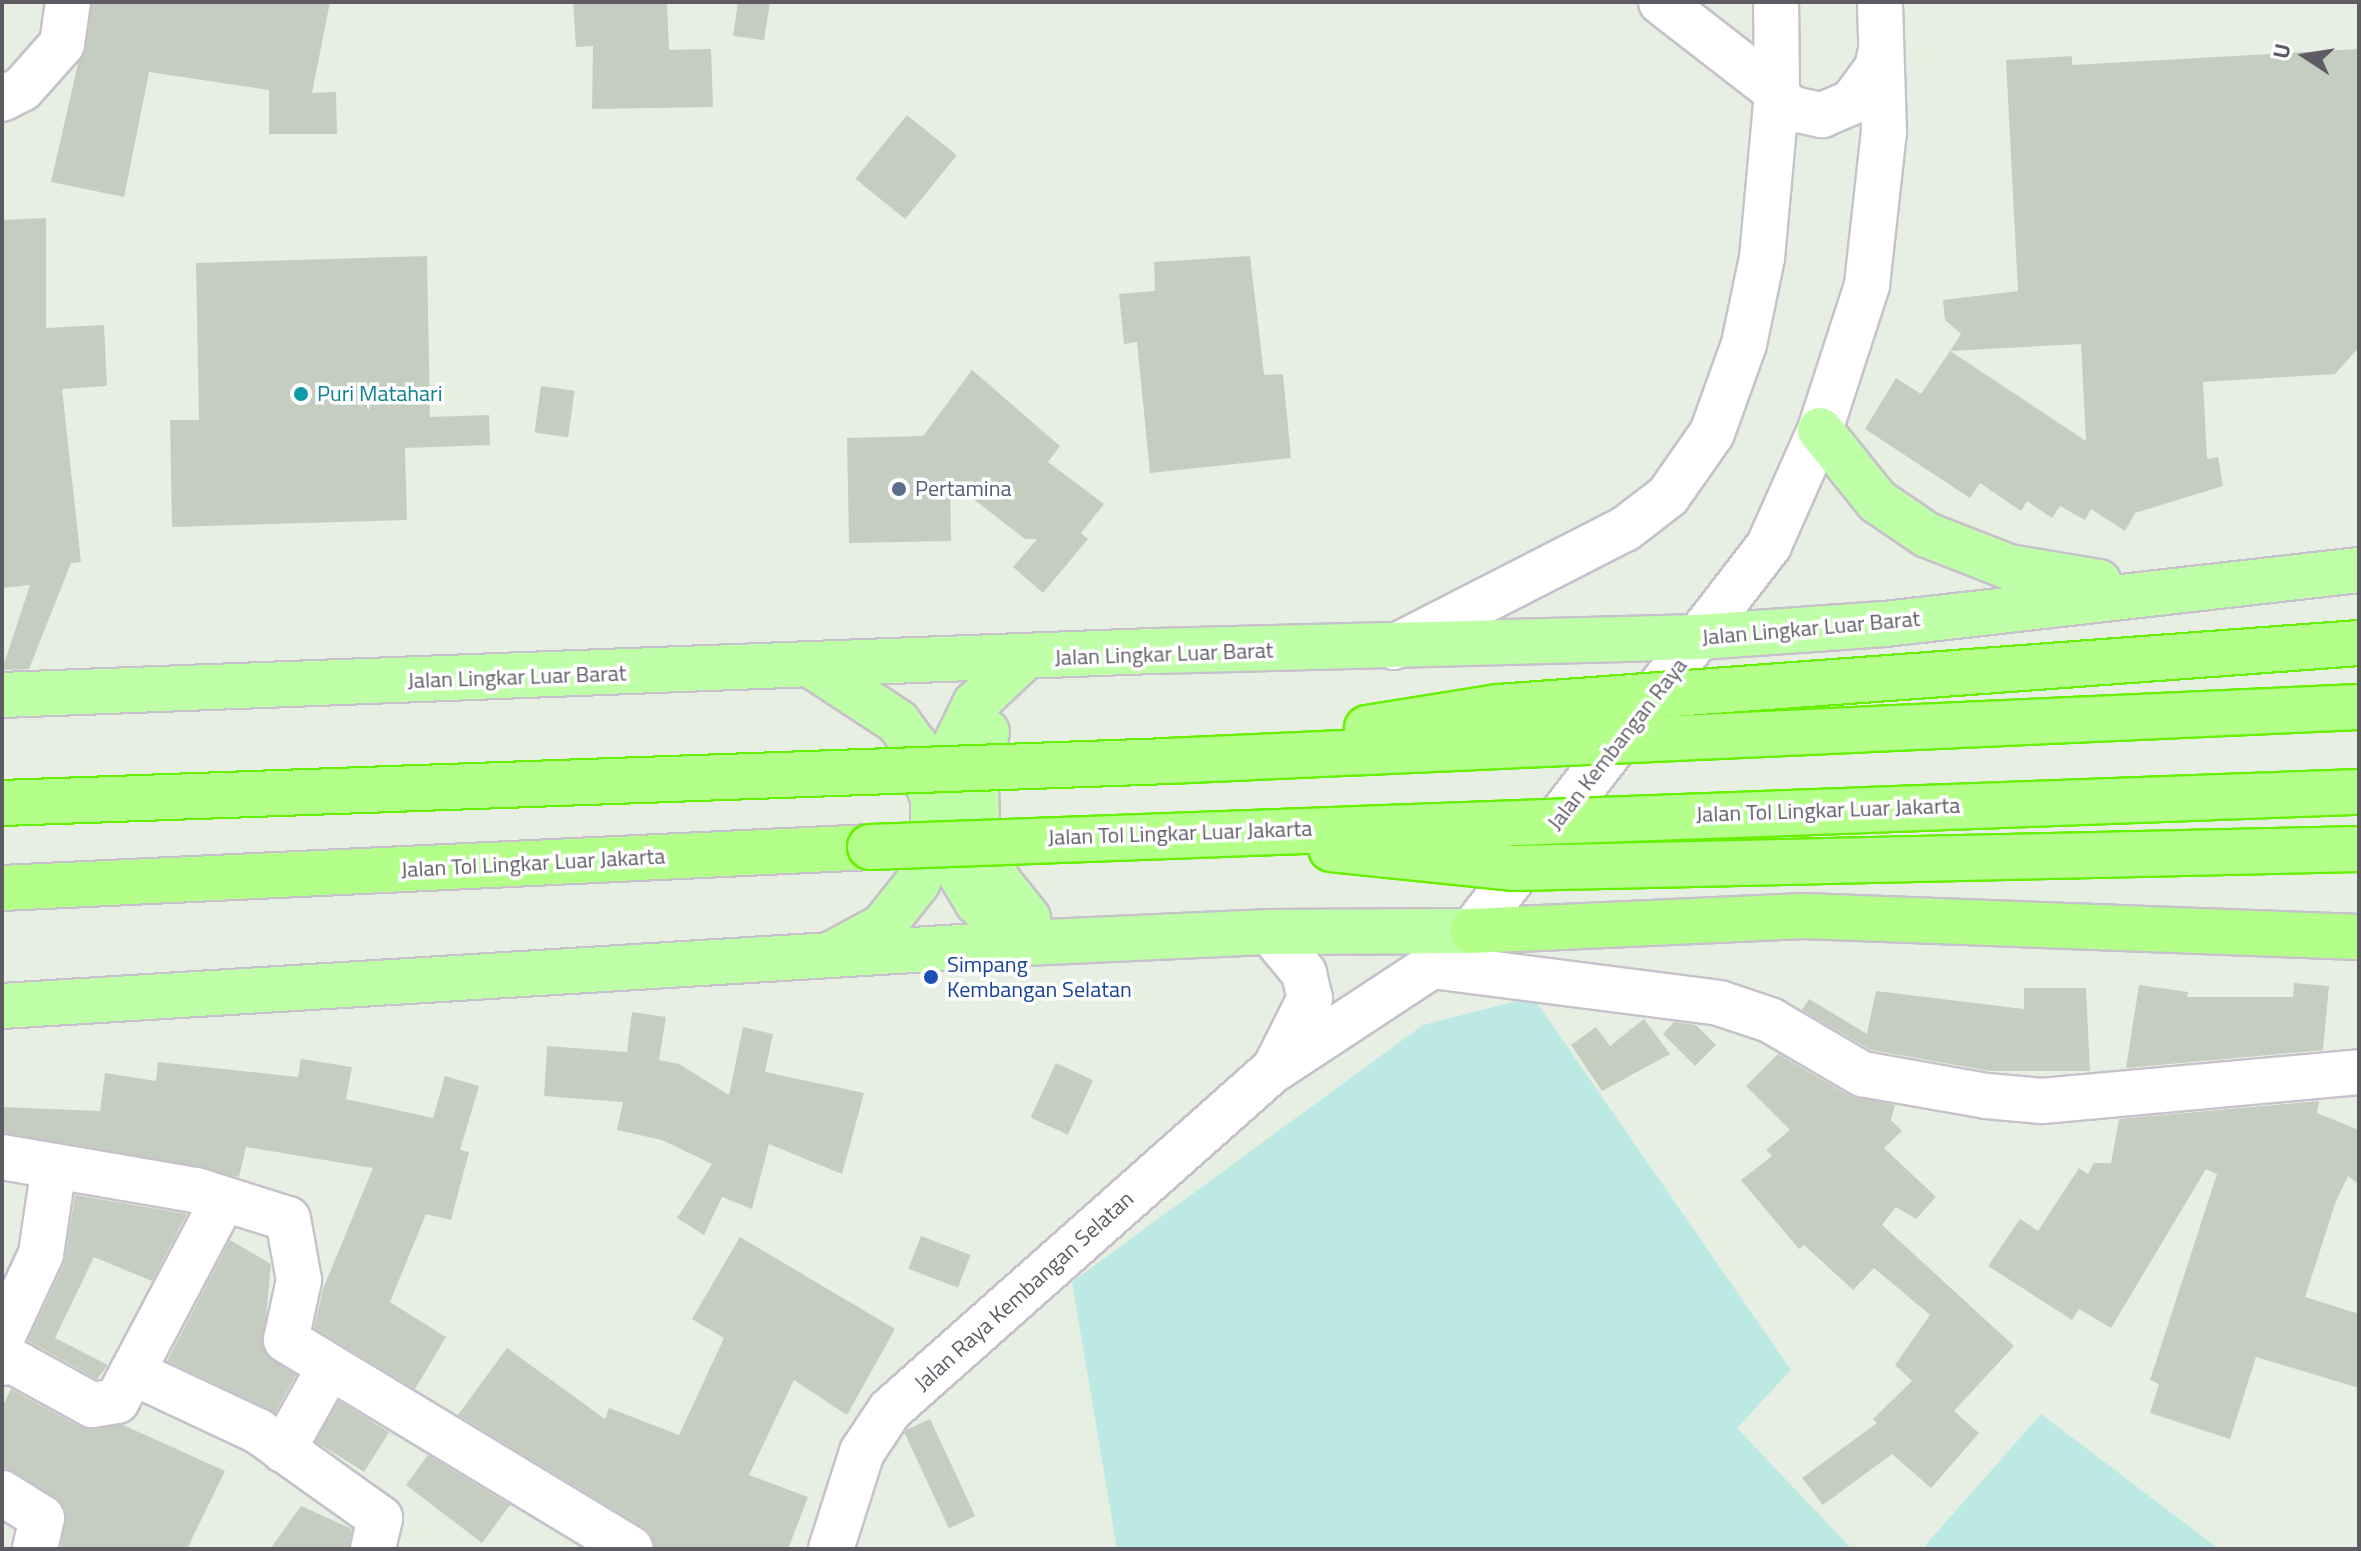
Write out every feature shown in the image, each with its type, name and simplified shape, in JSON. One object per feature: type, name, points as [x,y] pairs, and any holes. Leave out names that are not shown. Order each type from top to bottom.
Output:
[{"type":"highway","points":[[1168,761],[1498,707],[2359,643]]},
{"type":"highway","points":[[2,803],[1168,761],[2359,707]]},
{"type":"highway","name":"Jalan Tol Lingkar Luar Jakarta","points":[[2,888],[1166,832],[2359,792]]},
{"type":"highway","points":[[1166,832],[1515,868],[2359,849]]},
{"type":"highway","points":[[1472,931],[1804,916],[2359,937]]},
{"type":"main road","points":[[2,99],[22,89],[62,44],[68,2]]},
{"type":"main road","points":[[1661,2],[1793,109],[1822,115],[1852,102],[1877,68],[1883,45]]},
{"type":"main road","points":[[1394,647],[1625,529],[1668,496],[1712,433],[1744,344],[1762,258],[1777,95],[1776,2]]},
{"type":"main road","name":"Jalan Kembangan Raya","points":[[1472,931],[1769,545],[1820,430],[1867,285],[1884,132],[1880,2]]},
{"type":"main road","points":[[1820,430],[1877,501],[1927,535],[2009,567],[2145,590]]},
{"type":"main road","points":[[2341,571],[2359,543]]},
{"type":"main road","name":"Jalan Lingkar Luar Barat","points":[[2,695],[1043,657],[1699,637],[1885,624],[2145,590],[2341,571]]},
{"type":"main road","points":[[1586,641],[1627,678],[1638,717]]},
{"type":"main road","points":[[1043,657],[999,704],[976,784],[977,830],[999,882],[1017,909],[1059,942]]},
{"type":"main road","points":[[958,947],[1014,939],[977,902],[956,867],[945,827],[945,785],[951,753],[975,704],[1043,657]]},
{"type":"main road","points":[[814,667],[898,722],[915,745],[933,799],[933,828],[918,882],[883,926],[833,953]]},
{"type":"main road","points":[[2,1006],[833,953],[1270,932],[1472,931]]},
{"type":"main road","name":"Jalan Raya Kembangan Selatan","points":[[831,1549],[862,1452],[890,1410],[1272,1071],[1432,966],[1472,931]]},
{"type":"main road","name":"Jalan Raya Kembangan Selatan","points":[[1270,932],[1304,973],[1310,998],[1272,1071]]},
{"type":"main road","points":[[1432,966],[1719,1003],[1770,1020],[1862,1074],[1987,1096],[2042,1101],[2359,1072]]},
{"type":"main road","points":[[2,1157],[223,1200],[288,1219],[299,1280],[286,1340],[329,1368],[395,1400],[610,1545]]},
{"type":"main road","points":[[54,1166],[41,1254],[3,1353],[92,1405],[117,1401],[223,1200]]},
{"type":"main road","points":[[283,1450],[329,1368]]},
{"type":"main road","points":[[132,1372],[283,1450],[380,1518],[373,1549]]},
{"type":"main road","points":[[2,1493],[42,1518],[35,1549]]},
{"type":"shaded area","points":[[1533,997],[1791,1370],[1737,1428],[1852,1549],[1117,1549],[1072,1282],[1423,1025]]},
{"type":"shaded area","points":[[2041,1414],[2219,1549],[1922,1549]]},
{"type":"building","points":[[92,2],[330,2],[312,93],[336,92],[337,134],[269,134],[269,90],[149,72],[124,197],[51,182]]},
{"type":"building","points":[[573,2],[667,2],[669,50],[711,49],[713,107],[592,109],[593,46],[576,47]]},
{"type":"building","points":[[738,2],[770,2],[764,40],[733,36]]},
{"type":"building","points":[[2359,49],[2359,347],[2335,374],[2203,382],[2207,459],[2218,457],[2223,486],[2135,513],[2125,531],[2091,509],[2085,520],[2060,506],[2052,518],[2027,501],[2021,511],[1980,483],[1970,498],[1865,429],[1896,378],[1921,394],[1961,334],[1945,320],[1943,300],[2018,291],[2006,60],[2072,56],[2072,65]],"holes":[[[2081,344],[2086,441],[1950,351]]]},
{"type":"building","points":[[907,115],[957,155],[905,219],[855,179]]},
{"type":"building","points":[[46,218],[46,328],[104,325],[107,386],[62,389],[81,562],[71,563],[29,669],[2,670],[30,585],[2,588],[2,220]]},
{"type":"building","name":"Puri Matahari","points":[[427,256],[430,417],[489,415],[490,445],[405,448],[407,520],[172,527],[170,420],[199,420],[196,263]]},
{"type":"building","points":[[1250,256],[1264,375],[1283,374],[1291,458],[1150,473],[1137,342],[1124,344],[1119,294],[1155,291],[1154,262]]},
{"type":"building","points":[[972,370],[1060,446],[1048,462],[1104,504],[1081,533],[1088,539],[1043,593],[1013,567],[1037,539],[1025,539],[950,481],[951,541],[849,543],[847,438],[923,436]]},
{"type":"building","points":[[541,386],[575,391],[568,437],[534,433]]},
{"type":"building","points":[[2294,983],[2329,986],[2323,1050],[2126,1068],[2139,985],[2188,992],[2187,997],[2293,997]]},
{"type":"building","points":[[2024,988],[2086,988],[2090,1071],[1990,1071],[1871,1050],[1802,1010],[1809,999],[1867,1034],[1876,991],[2024,1009]]},
{"type":"building","points":[[632,1012],[666,1017],[659,1060],[679,1064],[729,1095],[743,1027],[773,1034],[765,1072],[864,1093],[842,1174],[769,1144],[752,1209],[722,1197],[704,1235],[677,1218],[712,1164],[662,1140],[617,1130],[623,1102],[544,1096],[547,1046],[627,1052]]},
{"type":"building","points":[[1644,1019],[1670,1054],[1602,1091],[1571,1045],[1596,1027],[1610,1046]]},
{"type":"building","points":[[1674,1022],[1696,1025],[1716,1045],[1695,1066],[1663,1034]]},
{"type":"building","points":[[1778,1054],[1850,1096],[1895,1105],[1891,1120],[1902,1131],[1884,1148],[1936,1197],[1916,1219],[1896,1207],[1882,1225],[2014,1346],[1954,1411],[1979,1433],[1931,1488],[1892,1454],[1823,1505],[1802,1478],[1877,1423],[1873,1419],[1912,1381],[1895,1365],[1930,1315],[1874,1268],[1853,1290],[1804,1245],[1799,1249],[1741,1180],[1772,1156],[1766,1150],[1790,1130],[1746,1086]]},
{"type":"building","points":[[301,1059],[352,1067],[346,1099],[433,1118],[445,1076],[479,1086],[460,1150],[469,1152],[451,1220],[426,1214],[390,1302],[446,1337],[415,1389],[314,1328],[323,1289],[373,1168],[246,1147],[239,1177],[2,1133],[2,1107],[100,1111],[105,1073],[156,1081],[158,1062],[298,1077]]},
{"type":"building","points":[[1056,1063],[1093,1080],[1068,1135],[1031,1117]]},
{"type":"building","points":[[2319,1101],[2317,1113],[2359,1130],[2359,1184],[2348,1176],[2336,1201],[2305,1297],[2359,1314],[2359,1388],[2256,1357],[2230,1439],[2150,1413],[2159,1384],[2150,1380],[2217,1174],[2206,1169],[2111,1328],[2079,1309],[2072,1320],[1988,1266],[2020,1219],[2038,1231],[2079,1168],[2088,1174],[2094,1163],[2111,1163],[2119,1119]]},
{"type":"building","points":[[75,1195],[187,1214],[152,1281],[94,1257],[55,1338],[108,1365],[97,1379],[28,1341],[64,1264]]},
{"type":"building","points":[[921,1236],[970,1255],[958,1288],[908,1269]]},
{"type":"building","points":[[740,1237],[895,1329],[847,1415],[794,1380],[749,1475],[808,1497],[788,1549],[656,1549],[644,1528],[458,1415],[507,1348],[605,1419],[609,1408],[679,1435],[724,1338],[692,1319]]},
{"type":"building","points":[[230,1240],[271,1264],[263,1349],[296,1375],[275,1413],[167,1361]]},
{"type":"building","points":[[11,1389],[80,1427],[123,1425],[225,1471],[187,1549],[61,1549],[65,1508],[2,1468],[2,1408]]},
{"type":"building","points":[[339,1401],[389,1432],[364,1472],[314,1441]]},
{"type":"building","points":[[930,1419],[975,1516],[949,1528],[904,1431]]},
{"type":"building","points":[[428,1455],[510,1505],[482,1543],[406,1485]]},
{"type":"building","points":[[301,1506],[352,1529],[349,1549],[270,1549]]},
{"type":"place","name":"Puri Matahari","points":[[301,394]]},
{"type":"place","name":"Pertamina","points":[[899,489]]},
{"type":"place","name":"Simpang Kembangan Selatan","points":[[931,977]]}]
